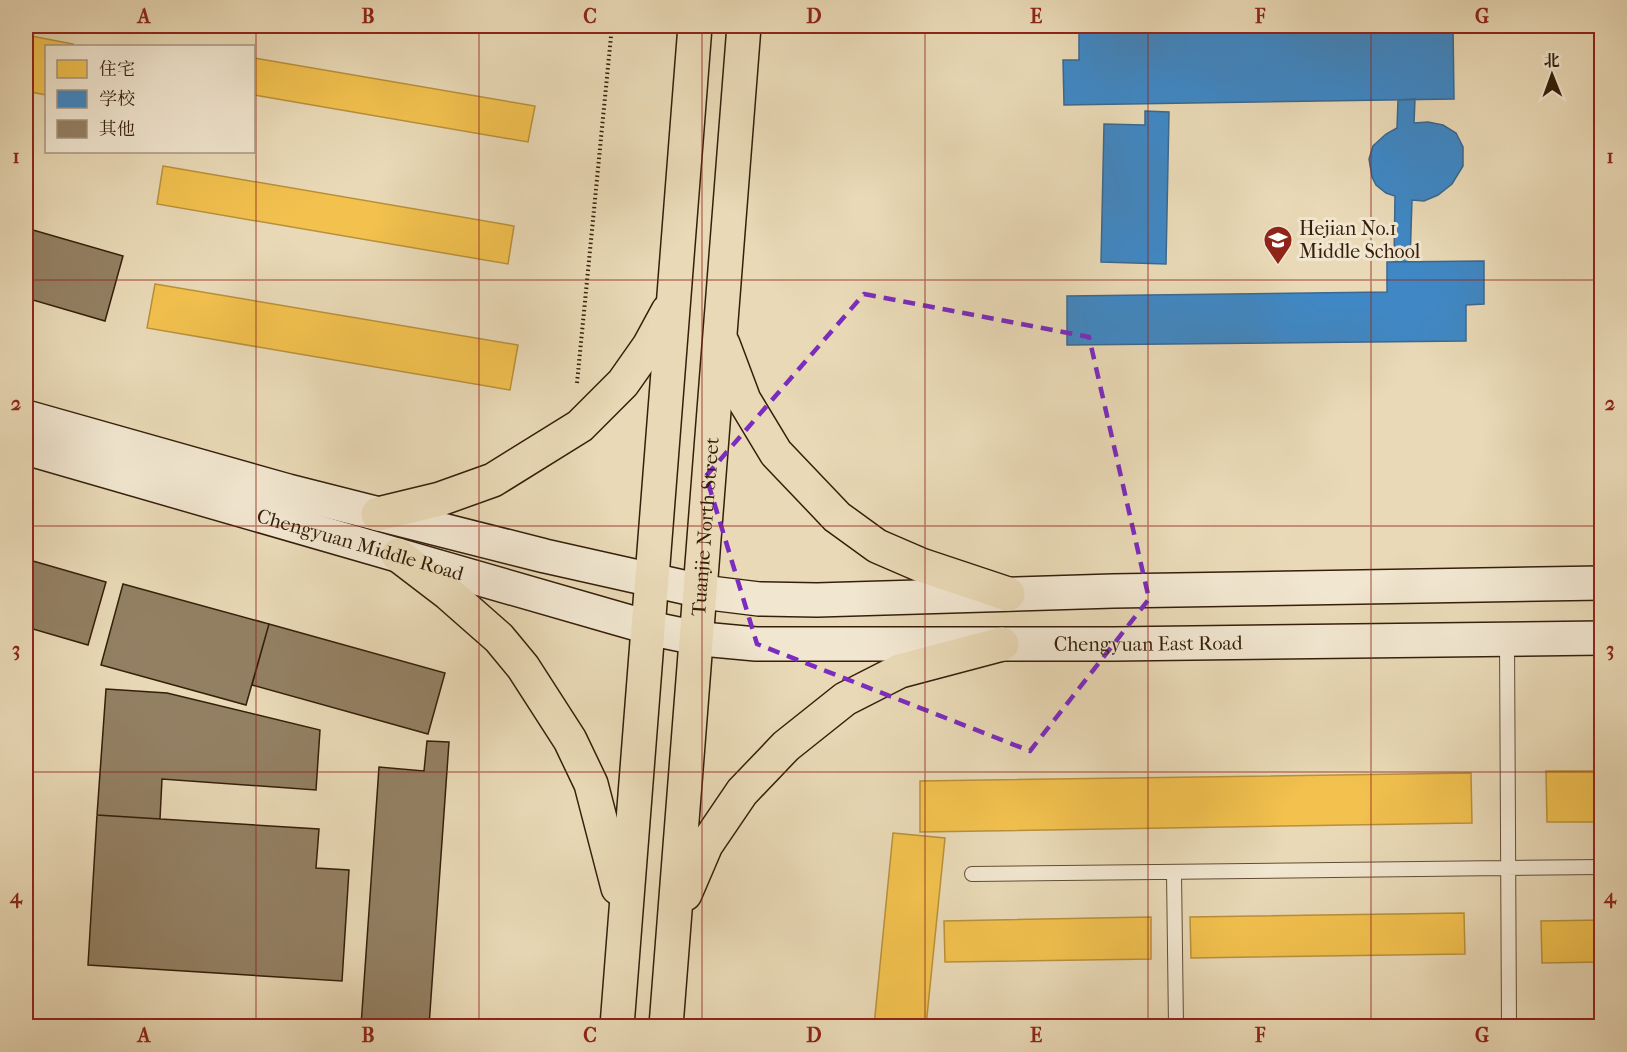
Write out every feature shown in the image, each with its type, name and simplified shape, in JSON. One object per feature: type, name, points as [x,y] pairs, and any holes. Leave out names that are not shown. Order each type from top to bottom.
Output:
[{"type":"highway","points":[[617,1026],[695,26]]},
{"type":"highway","name":"Tuanjie North Street","points":[[666,1026],[744,26]]},
{"type":"highway","points":[[378,514],[440,499],[493,480],[572,432],[623,383],[649,346],[674,298]]},
{"type":"highway","points":[[720,334],[744,400],[776,453],[837,518],[877,546],[921,565],[1008,594]]},
{"type":"highway","points":[[398,555],[449,594],[499,638],[523,667],[570,740],[591,784],[615,873],[625,923]]},
{"type":"highway","points":[[674,921],[706,845],[742,792],[786,746],[845,699],[900,671],[1002,644]]},
{"type":"main road","name":"Chengyuan Middle Road","points":[[26,417],[288,491],[545,556],[700,590]]},
{"type":"main road","name":"Chengyuan Middle Road","points":[[26,448],[648,627],[696,638]]},
{"type":"main road","points":[[700,590],[749,598],[817,600],[1113,591],[1602,583]]},
{"type":"main road","name":"Chengyuan East Road","points":[[696,638],[756,644],[1602,638]]},
{"type":"lane","points":[[1507,639],[1509,1026]]},
{"type":"lane","points":[[972,874],[1602,867]]},
{"type":"lane","points":[[1174,872],[1176,1026]]},
{"type":"path","points":[[572,432],[612,26]]},
{"type":"highlighted area","points":[[864,294],[1089,337],[1149,599],[1030,751],[757,644],[706,476]]},
{"type":"building: 住宅","points":[[26,35],[73,44],[45,45],[45,95],[26,91]]},
{"type":"building: 住宅","points":[[255,58],[535,106],[528,142],[255,95]]},
{"type":"building: 住宅","points":[[163,166],[514,226],[508,264],[157,204]]},
{"type":"building: 住宅","points":[[155,284],[518,345],[510,390],[147,328]]},
{"type":"building: 住宅","points":[[1546,771],[1602,771],[1602,822],[1547,822]]},
{"type":"building: 住宅","points":[[1471,773],[1472,823],[920,832],[920,781]]},
{"type":"building: 住宅","points":[[893,833],[945,838],[926,1026],[874,1026]]},
{"type":"building: 住宅","points":[[1464,913],[1465,954],[1191,958],[1190,917]]},
{"type":"building: 住宅","points":[[1151,917],[1151,959],[945,962],[944,921]]},
{"type":"building: 住宅","points":[[1602,920],[1602,962],[1542,963],[1541,921]]},
{"type":"building: 学校","points":[[1079,26],[1453,26],[1454,99],[1064,105],[1063,60],[1079,60]]},
{"type":"building: 学校","points":[[1415,99],[1414,123],[1428,122],[1443,125],[1456,133],[1463,147],[1463,166],[1452,184],[1438,195],[1424,201],[1412,200],[1410,262],[1394,262],[1395,196],[1386,193],[1376,185],[1369,159],[1373,146],[1397,128],[1398,100]]},
{"type":"building: 学校","points":[[1145,111],[1169,112],[1166,264],[1101,262],[1104,124],[1145,125]]},
{"type":"building: 学校","points":[[1484,261],[1484,304],[1466,305],[1466,341],[1067,345],[1067,296],[1387,292],[1387,262]]},
{"type":"building: 其他","points":[[26,228],[123,256],[105,321],[26,298]]},
{"type":"building: 其他","points":[[26,559],[106,582],[88,645],[26,627]]},
{"type":"building: 其他","points":[[123,584],[269,624],[246,705],[101,665]]},
{"type":"building: 其他","points":[[269,624],[445,673],[428,734],[252,685]]},
{"type":"building: 其他","points":[[106,689],[167,693],[320,730],[316,790],[162,779],[160,819],[97,815]]},
{"type":"building: 其他","points":[[427,741],[449,742],[429,1026],[361,1026],[379,767],[424,771]]},
{"type":"building: 其他","points":[[97,815],[319,829],[316,868],[349,870],[342,981],[88,965]]},
{"type":"place","name":"Hejian No.1 Middle School","points":[[1278,266]]}]
